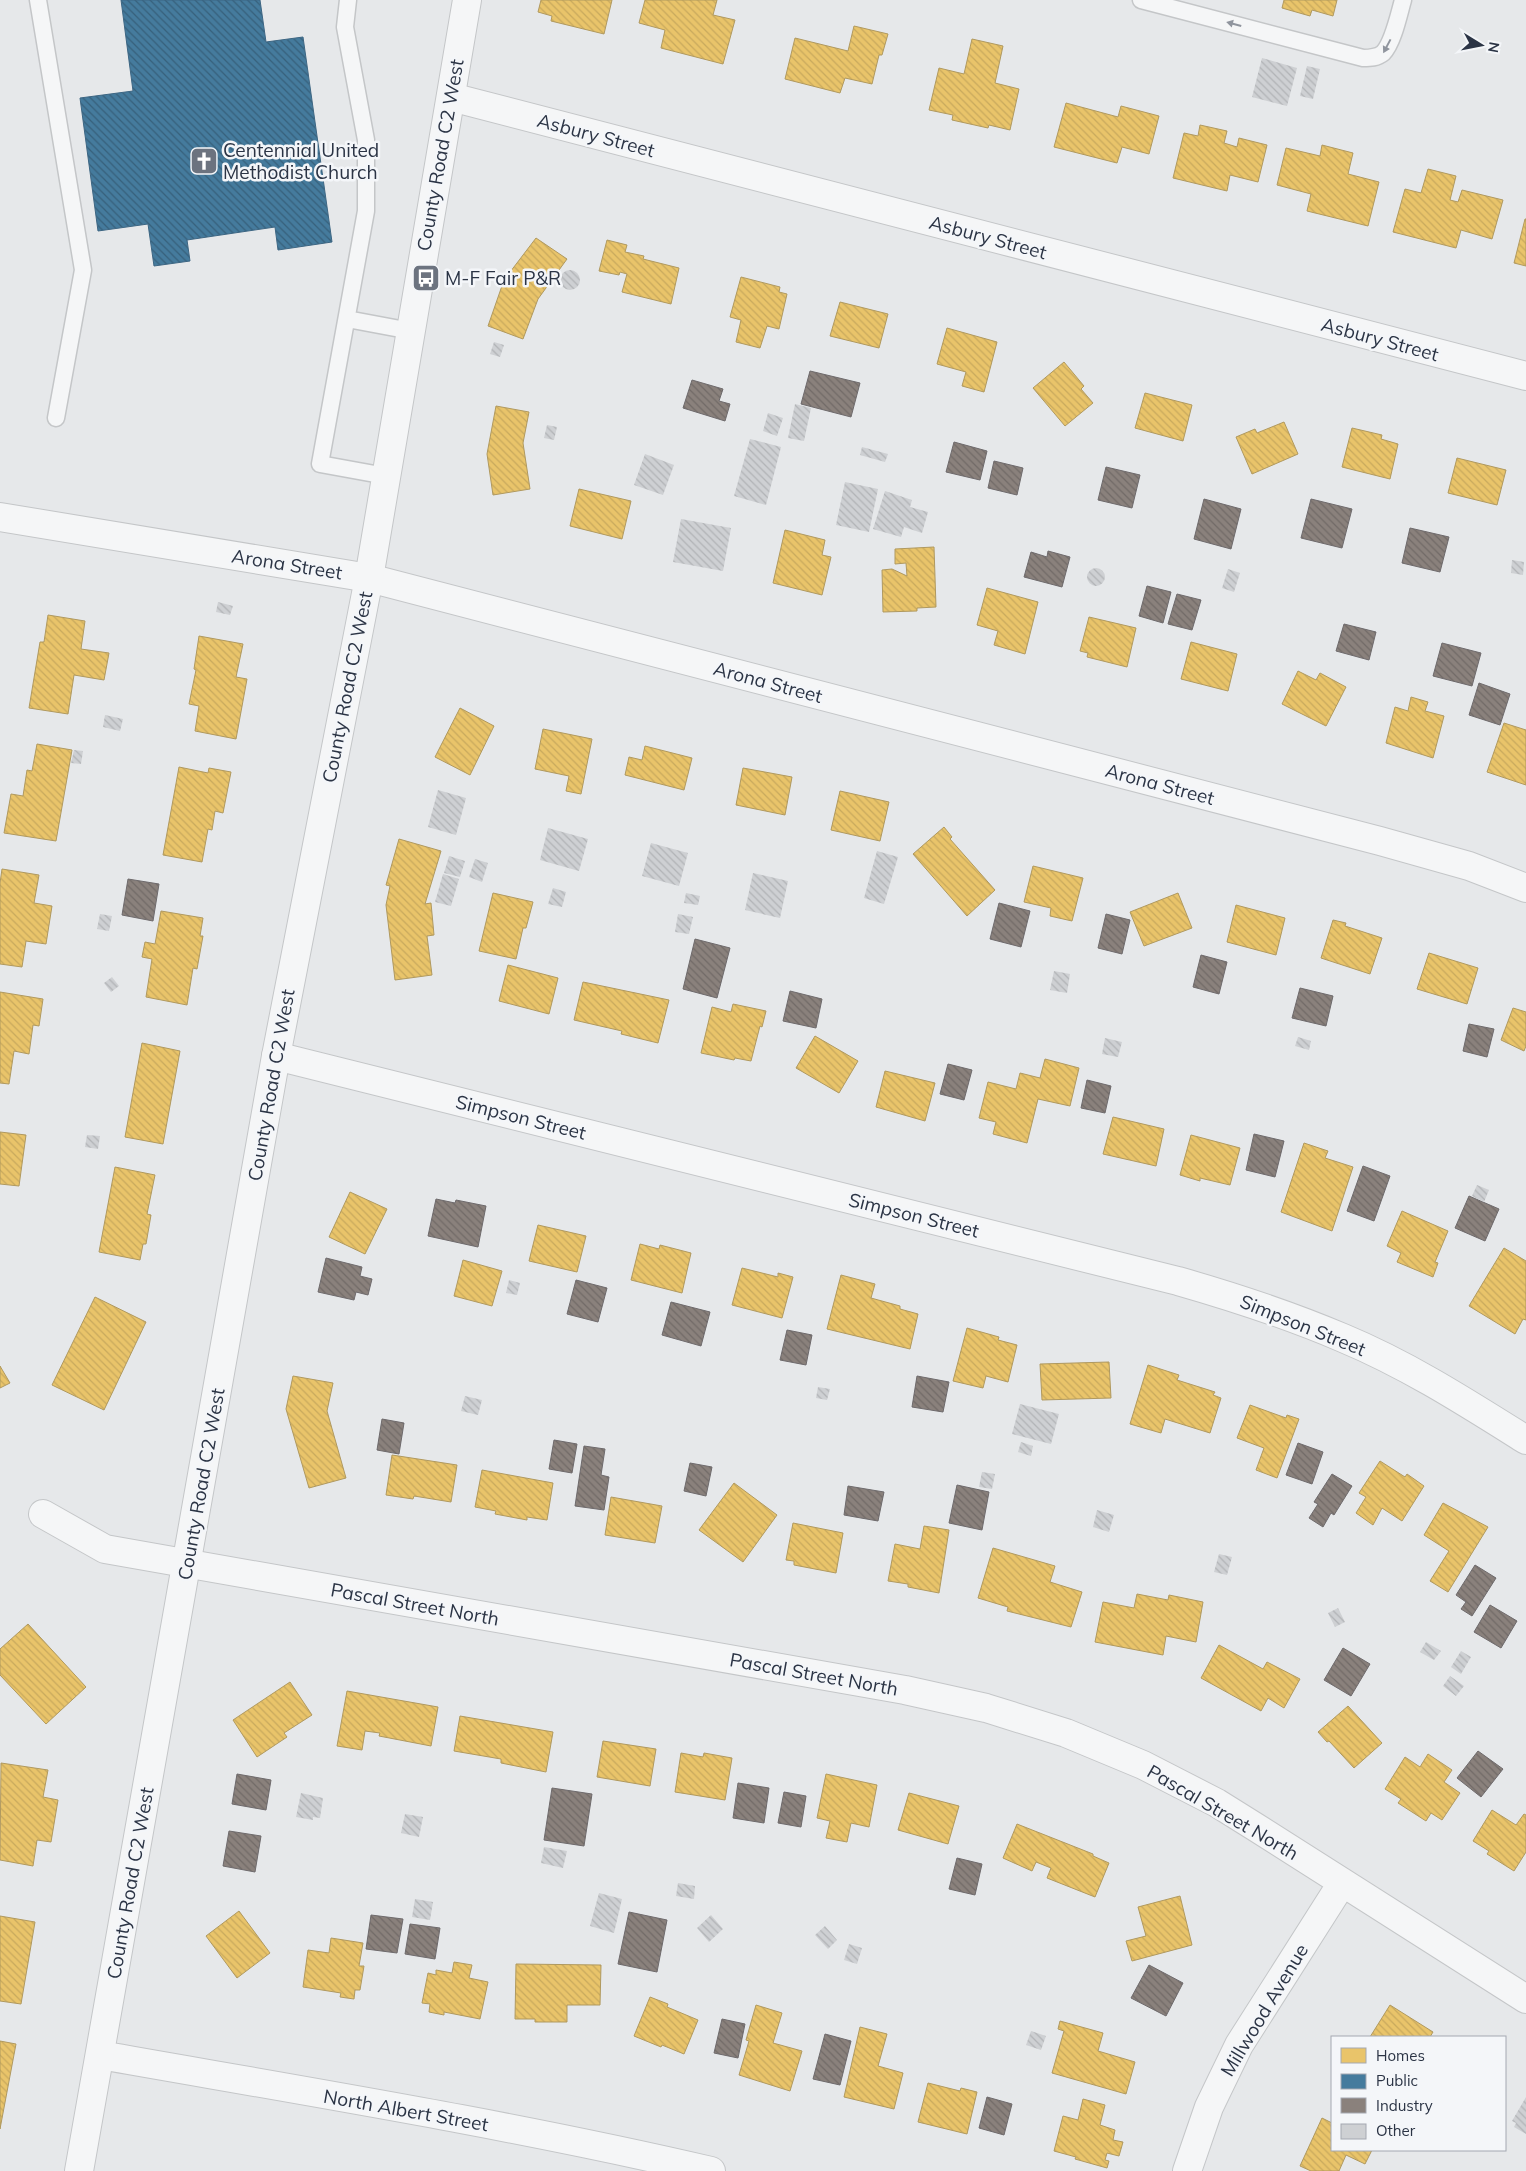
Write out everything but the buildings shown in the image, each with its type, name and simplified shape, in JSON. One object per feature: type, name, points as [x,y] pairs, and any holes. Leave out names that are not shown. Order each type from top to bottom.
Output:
[{"type":"street","name":"County Road C2 West","points":[[79,2171],[276,1056],[368,578],[467,0]]},
{"type":"street","name":"Asbury Street","points":[[451,97],[1526,376]]},
{"type":"street","name":"Arona Street","points":[[0,517],[368,578],[1380,841],[1469,866],[1526,888]]},
{"type":"street","name":"Simpson Street","points":[[276,1056],[1178,1281],[1261,1305],[1345,1338],[1421,1376],[1526,1440]]},
{"type":"street","name":"Pascal Street North","points":[[43,1514],[105,1549],[905,1690],[986,1708],[1066,1733],[1143,1765],[1216,1804],[1526,1999]]},
{"type":"street","name":"Millwood Avenue","points":[[1187,2171],[1209,2107],[1239,2045],[1342,1883]]},
{"type":"street","name":"North Albert Street","points":[[100,2056],[455,2118],[627,2152],[711,2171]]},
{"type":"lane","points":[[38,0],[83,270],[56,418]]},
{"type":"lane","points":[[348,0],[345,27],[366,140],[366,202],[347,319],[320,464],[386,476]]},
{"type":"lane","points":[[1141,0],[1364,58],[1373,58],[1382,54],[1388,46],[1403,0]]},
{"type":"lane","points":[[347,319],[410,331]]},
{"type":"place","name":"Centennial United Methodist Church","points":[[204,161]]},
{"type":"place","name":"M-F Fair P&R","points":[[426,278]]}]
